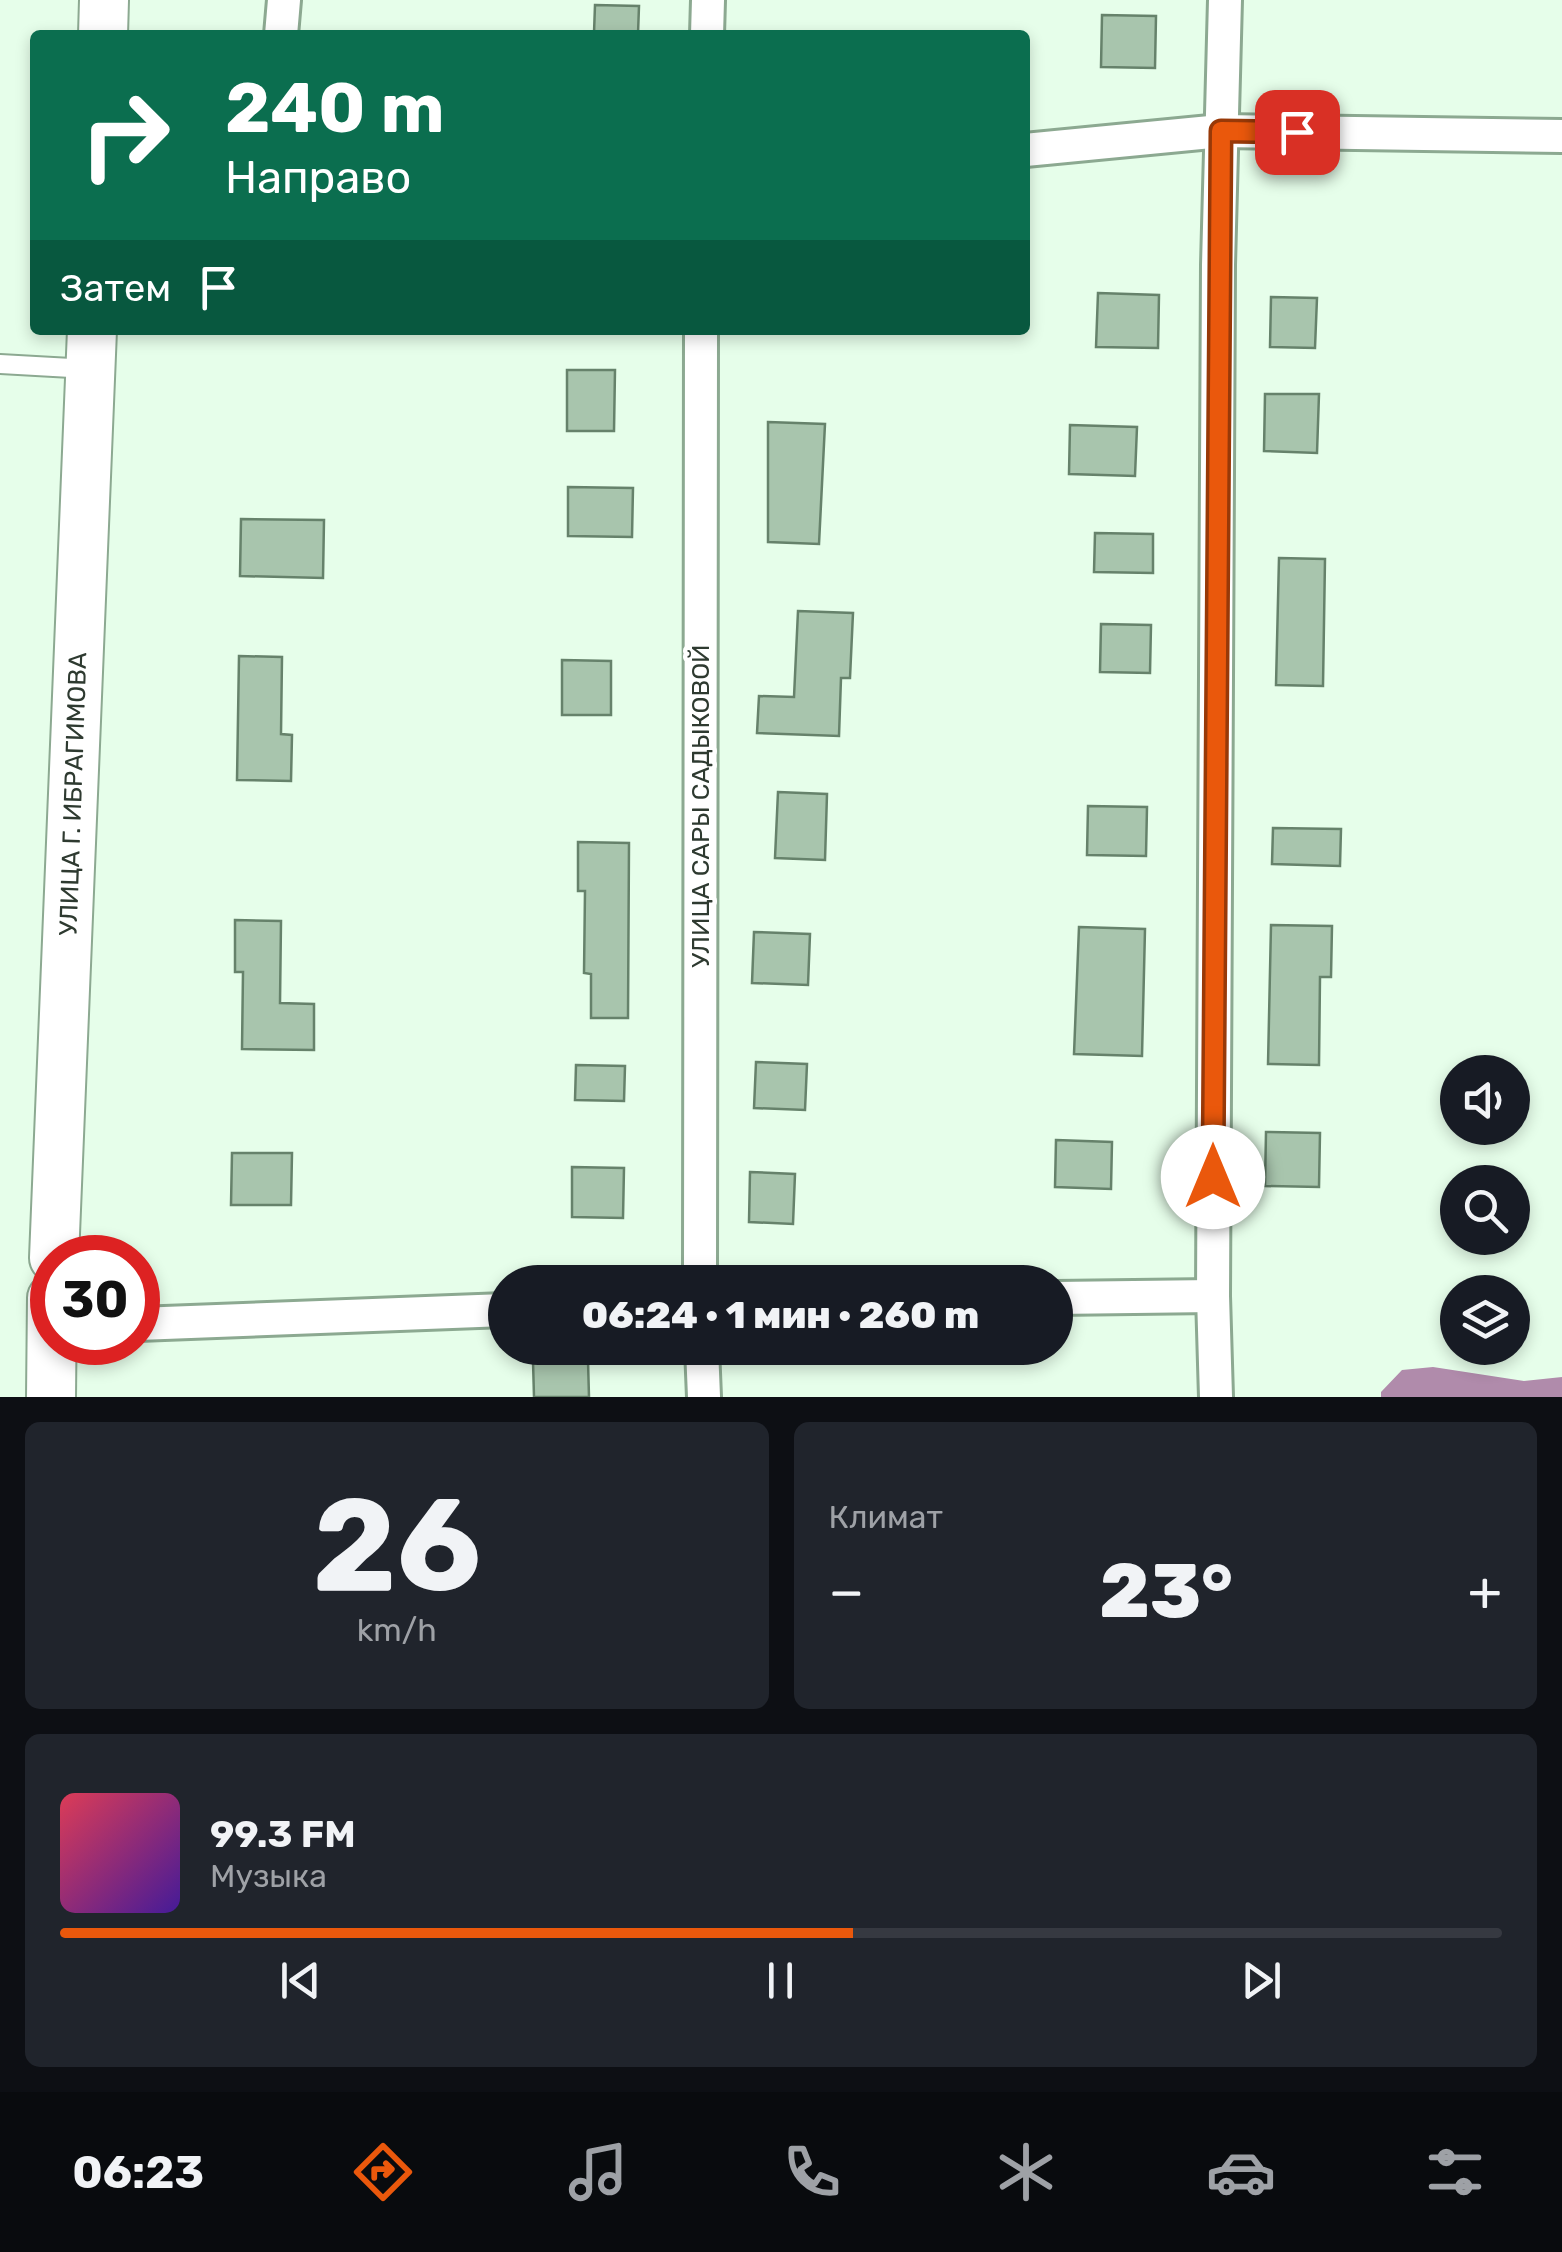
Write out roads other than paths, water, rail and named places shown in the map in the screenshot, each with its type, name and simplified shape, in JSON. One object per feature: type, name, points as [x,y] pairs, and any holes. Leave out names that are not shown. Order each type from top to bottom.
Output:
[{"type":"street","points":[[104,0],[104,30]]},
{"type":"street","points":[[281,30],[284,0]]},
{"type":"street","points":[[707,30],[708,0]]},
{"type":"street","points":[[1216,1397],[1212,1296],[1225,0]]},
{"type":"street","points":[[1030,150],[1221,131],[1562,136]]},
{"type":"street","name":"УЛИЦА САРЫ САДЫКОВОЙ","points":[[700,1265],[701,335]]},
{"type":"street","name":"УЛИЦА Г. ИБРАГИМОВА","points":[[55,1235],[91,350]]},
{"type":"street","points":[[1073,1298],[1212,1296]]},
{"type":"street","points":[[160,1323],[488,1311]]},
{"type":"street","points":[[51,1365],[51,1397]]},
{"type":"street","points":[[703,1365],[704,1397]]},
{"type":"lane","points":[[0,364],[91,350]]}]
